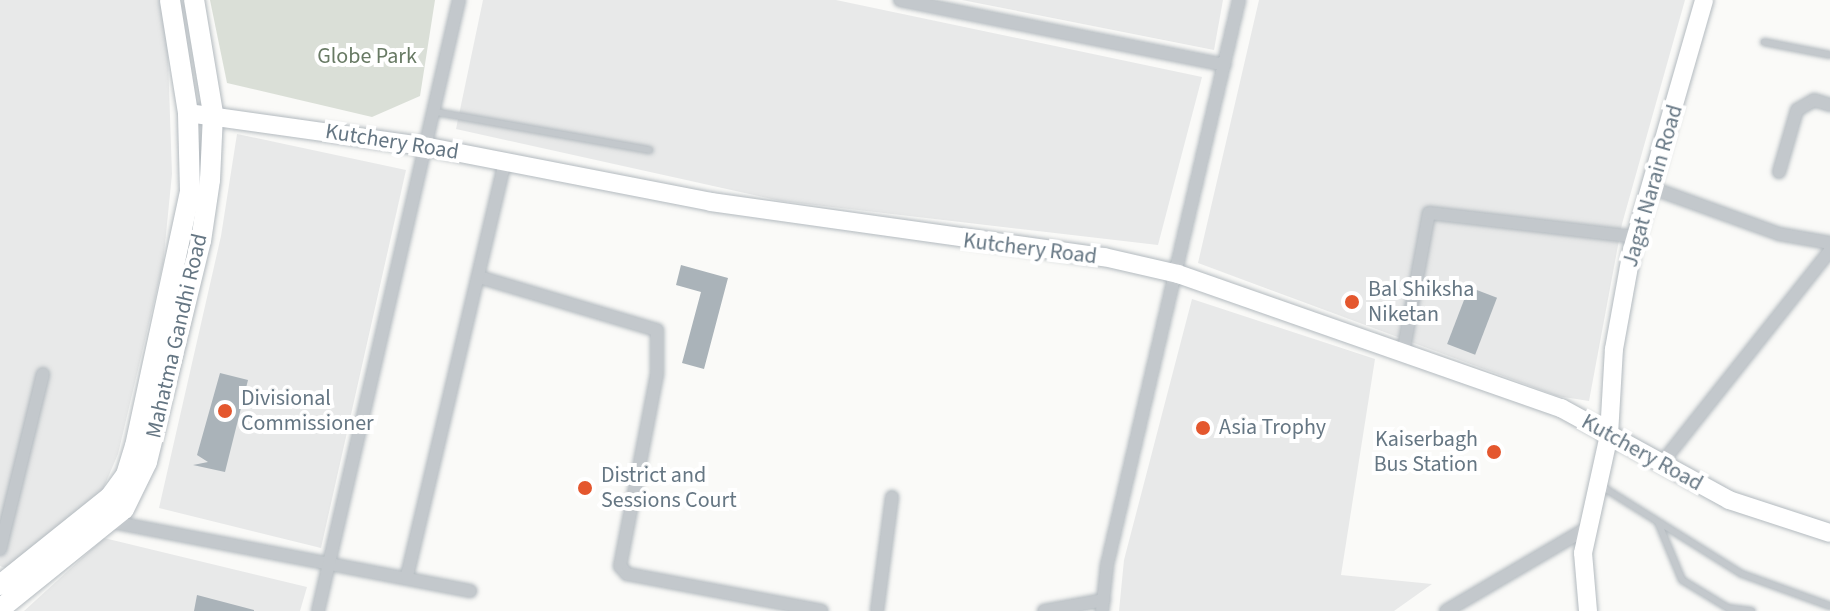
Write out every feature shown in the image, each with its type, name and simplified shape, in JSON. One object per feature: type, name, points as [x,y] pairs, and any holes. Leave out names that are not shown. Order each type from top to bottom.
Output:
[{"type":"main road","name":"Mahatma Gandhi Road","points":[[166,352],[190,191],[188,113],[170,0]]},
{"type":"main road","name":"Mahatma Gandhi Road","points":[[1,598],[101,518],[126,475],[166,352],[201,241],[213,113],[194,0]]},
{"type":"street","points":[[318,611],[429,147],[459,0]]},
{"type":"street","points":[[900,0],[1225,65]]},
{"type":"street","points":[[1044,611],[1103,605],[1107,565],[1178,274],[1239,0]]},
{"type":"street","name":"Jagat Narain Road","points":[[1588,611],[1583,553],[1609,435],[1614,349],[1636,237],[1704,0]]},
{"type":"street","points":[[1779,172],[1797,110],[1805,101],[1830,105]]},
{"type":"street","name":"Kutchery Road","points":[[188,113],[213,113],[429,147],[711,202],[995,246],[1104,257],[1178,274],[1561,408],[1729,500],[1830,533]]},
{"type":"street","points":[[407,576],[505,161]]},
{"type":"street","points":[[1652,188],[1779,234],[1830,243]]},
{"type":"street","points":[[1403,353],[1429,213],[1636,237]]},
{"type":"street","points":[[1661,464],[1830,251]]},
{"type":"street","points":[[479,277],[657,330],[657,374],[620,566],[627,574],[822,611]]},
{"type":"street","points":[[0,549],[43,374]]},
{"type":"street","points":[[877,611],[892,497]]},
{"type":"street","points":[[101,518],[331,566],[407,576],[470,591]]},
{"type":"street","points":[[1446,611],[1589,527]]},
{"type":"lane","points":[[1764,42],[1830,55]]},
{"type":"lane","points":[[436,112],[650,150]]},
{"type":"lane","points":[[1598,485],[1742,574],[1830,606]]},
{"type":"lane","points":[[1658,522],[1682,580],[1728,608],[1752,611]]},
{"type":"shaded area","points":[[0,0],[166,0],[172,174],[163,264],[118,454],[100,496],[8,569],[0,566]]},
{"type":"shaded area","points":[[483,0],[836,0],[1202,77],[1158,245],[781,201],[456,129]]},
{"type":"shaded area","points":[[962,0],[1223,0],[1214,50]]},
{"type":"shaded area","points":[[1259,0],[1685,0],[1622,224],[1589,401],[1557,396],[1198,263]]},
{"type":"shaded area","points":[[237,134],[406,170],[321,548],[159,508],[221,236]]},
{"type":"shaded area","points":[[1192,299],[1375,359],[1341,575],[1432,584],[1394,611],[1119,611],[1124,560]]},
{"type":"shaded area","points":[[104,538],[307,587],[300,611],[24,611]]},
{"type":"green space","name":"Globe Park","points":[[210,0],[435,0],[420,96],[372,117],[227,83]]},
{"type":"building","points":[[681,265],[728,278],[704,369],[682,363],[701,292],[676,285]]},
{"type":"building","points":[[1469,287],[1497,298],[1475,355],[1447,344]]},
{"type":"building","name":"Divisional Commissioner","points":[[220,373],[248,380],[225,472],[193,465],[208,462],[197,455]]},
{"type":"building","points":[[197,595],[254,610],[254,611],[194,611]]},
{"type":"place","name":"Bal Shiksha Niketan","points":[[1352,302]]},
{"type":"place","name":"Divisional Commissioner","points":[[225,411]]},
{"type":"place","name":"Asia Trophy","points":[[1203,428]]},
{"type":"place","name":"Kaiserbagh Bus Station","points":[[1494,452]]},
{"type":"place","name":"District and Sessions Court","points":[[585,488]]}]
